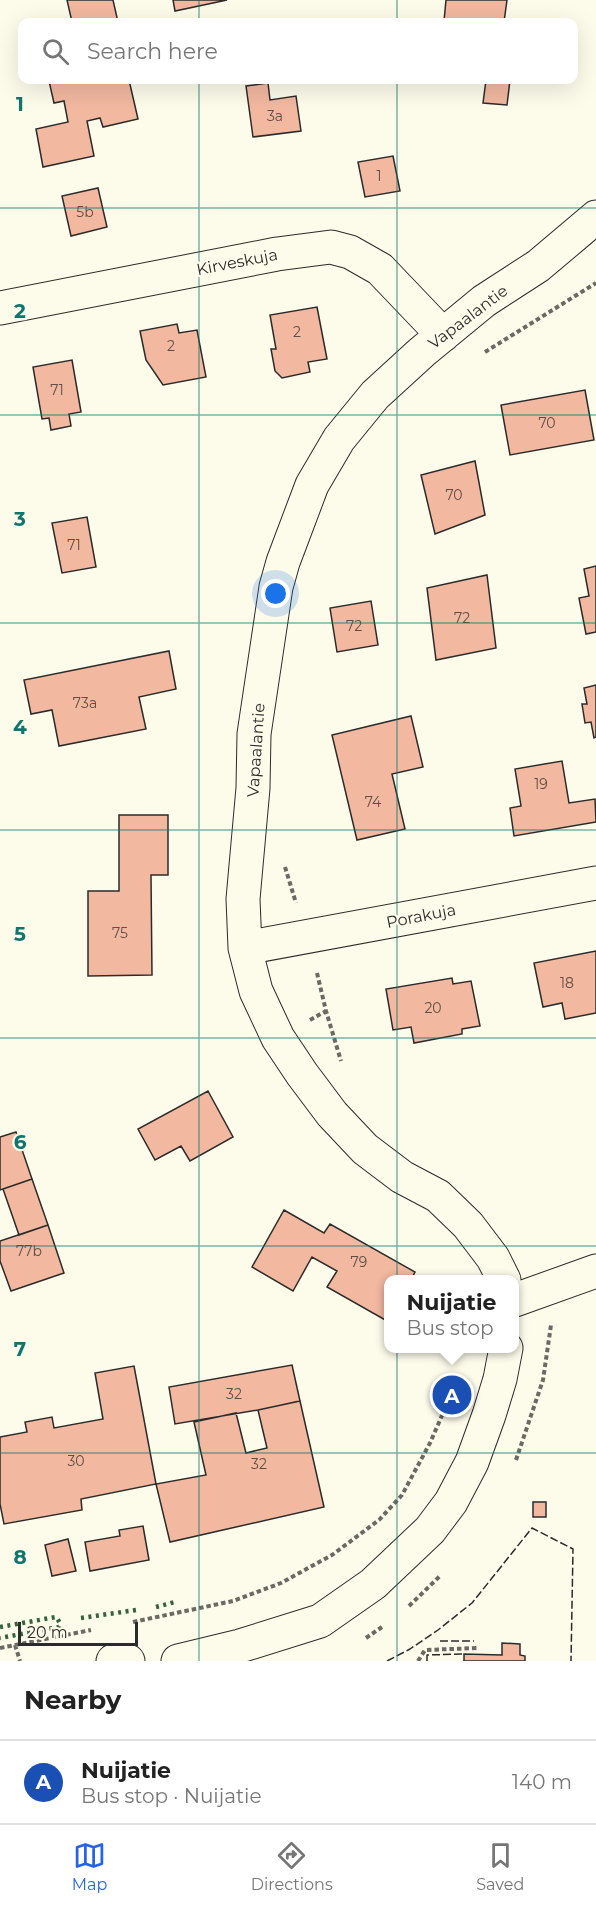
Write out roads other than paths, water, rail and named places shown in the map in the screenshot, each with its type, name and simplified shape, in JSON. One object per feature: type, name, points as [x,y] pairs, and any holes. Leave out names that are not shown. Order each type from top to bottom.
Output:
[{"type":"street","name":"Vapaalantie","points":[[502,1275],[494,1258],[468,1225],[438,1196],[402,1178],[364,1149],[326,1106],[278,1038],[256,991],[245,948],[243,899],[253,789],[254,734],[276,587],[289,543],[312,485],[339,439],[375,395],[443,335],[484,301],[538,266],[596,217]]},
{"type":"street","name":"Kirveskuja","points":[[0,308],[277,254],[331,247],[350,252],[380,269],[443,335]]},
{"type":"street","name":"Porakuja","points":[[245,948],[596,883]]},
{"type":"street","points":[[519,1298],[596,1270]]},
{"type":"street","points":[[178,1661],[243,1653],[320,1621],[373,1584],[430,1530],[451,1502],[472,1462],[492,1406],[505,1353]]},
{"type":"street","points":[[113,1661],[128,1661]]},
{"type":"place","name":"Nuijatie","points":[[452,1395]]}]
